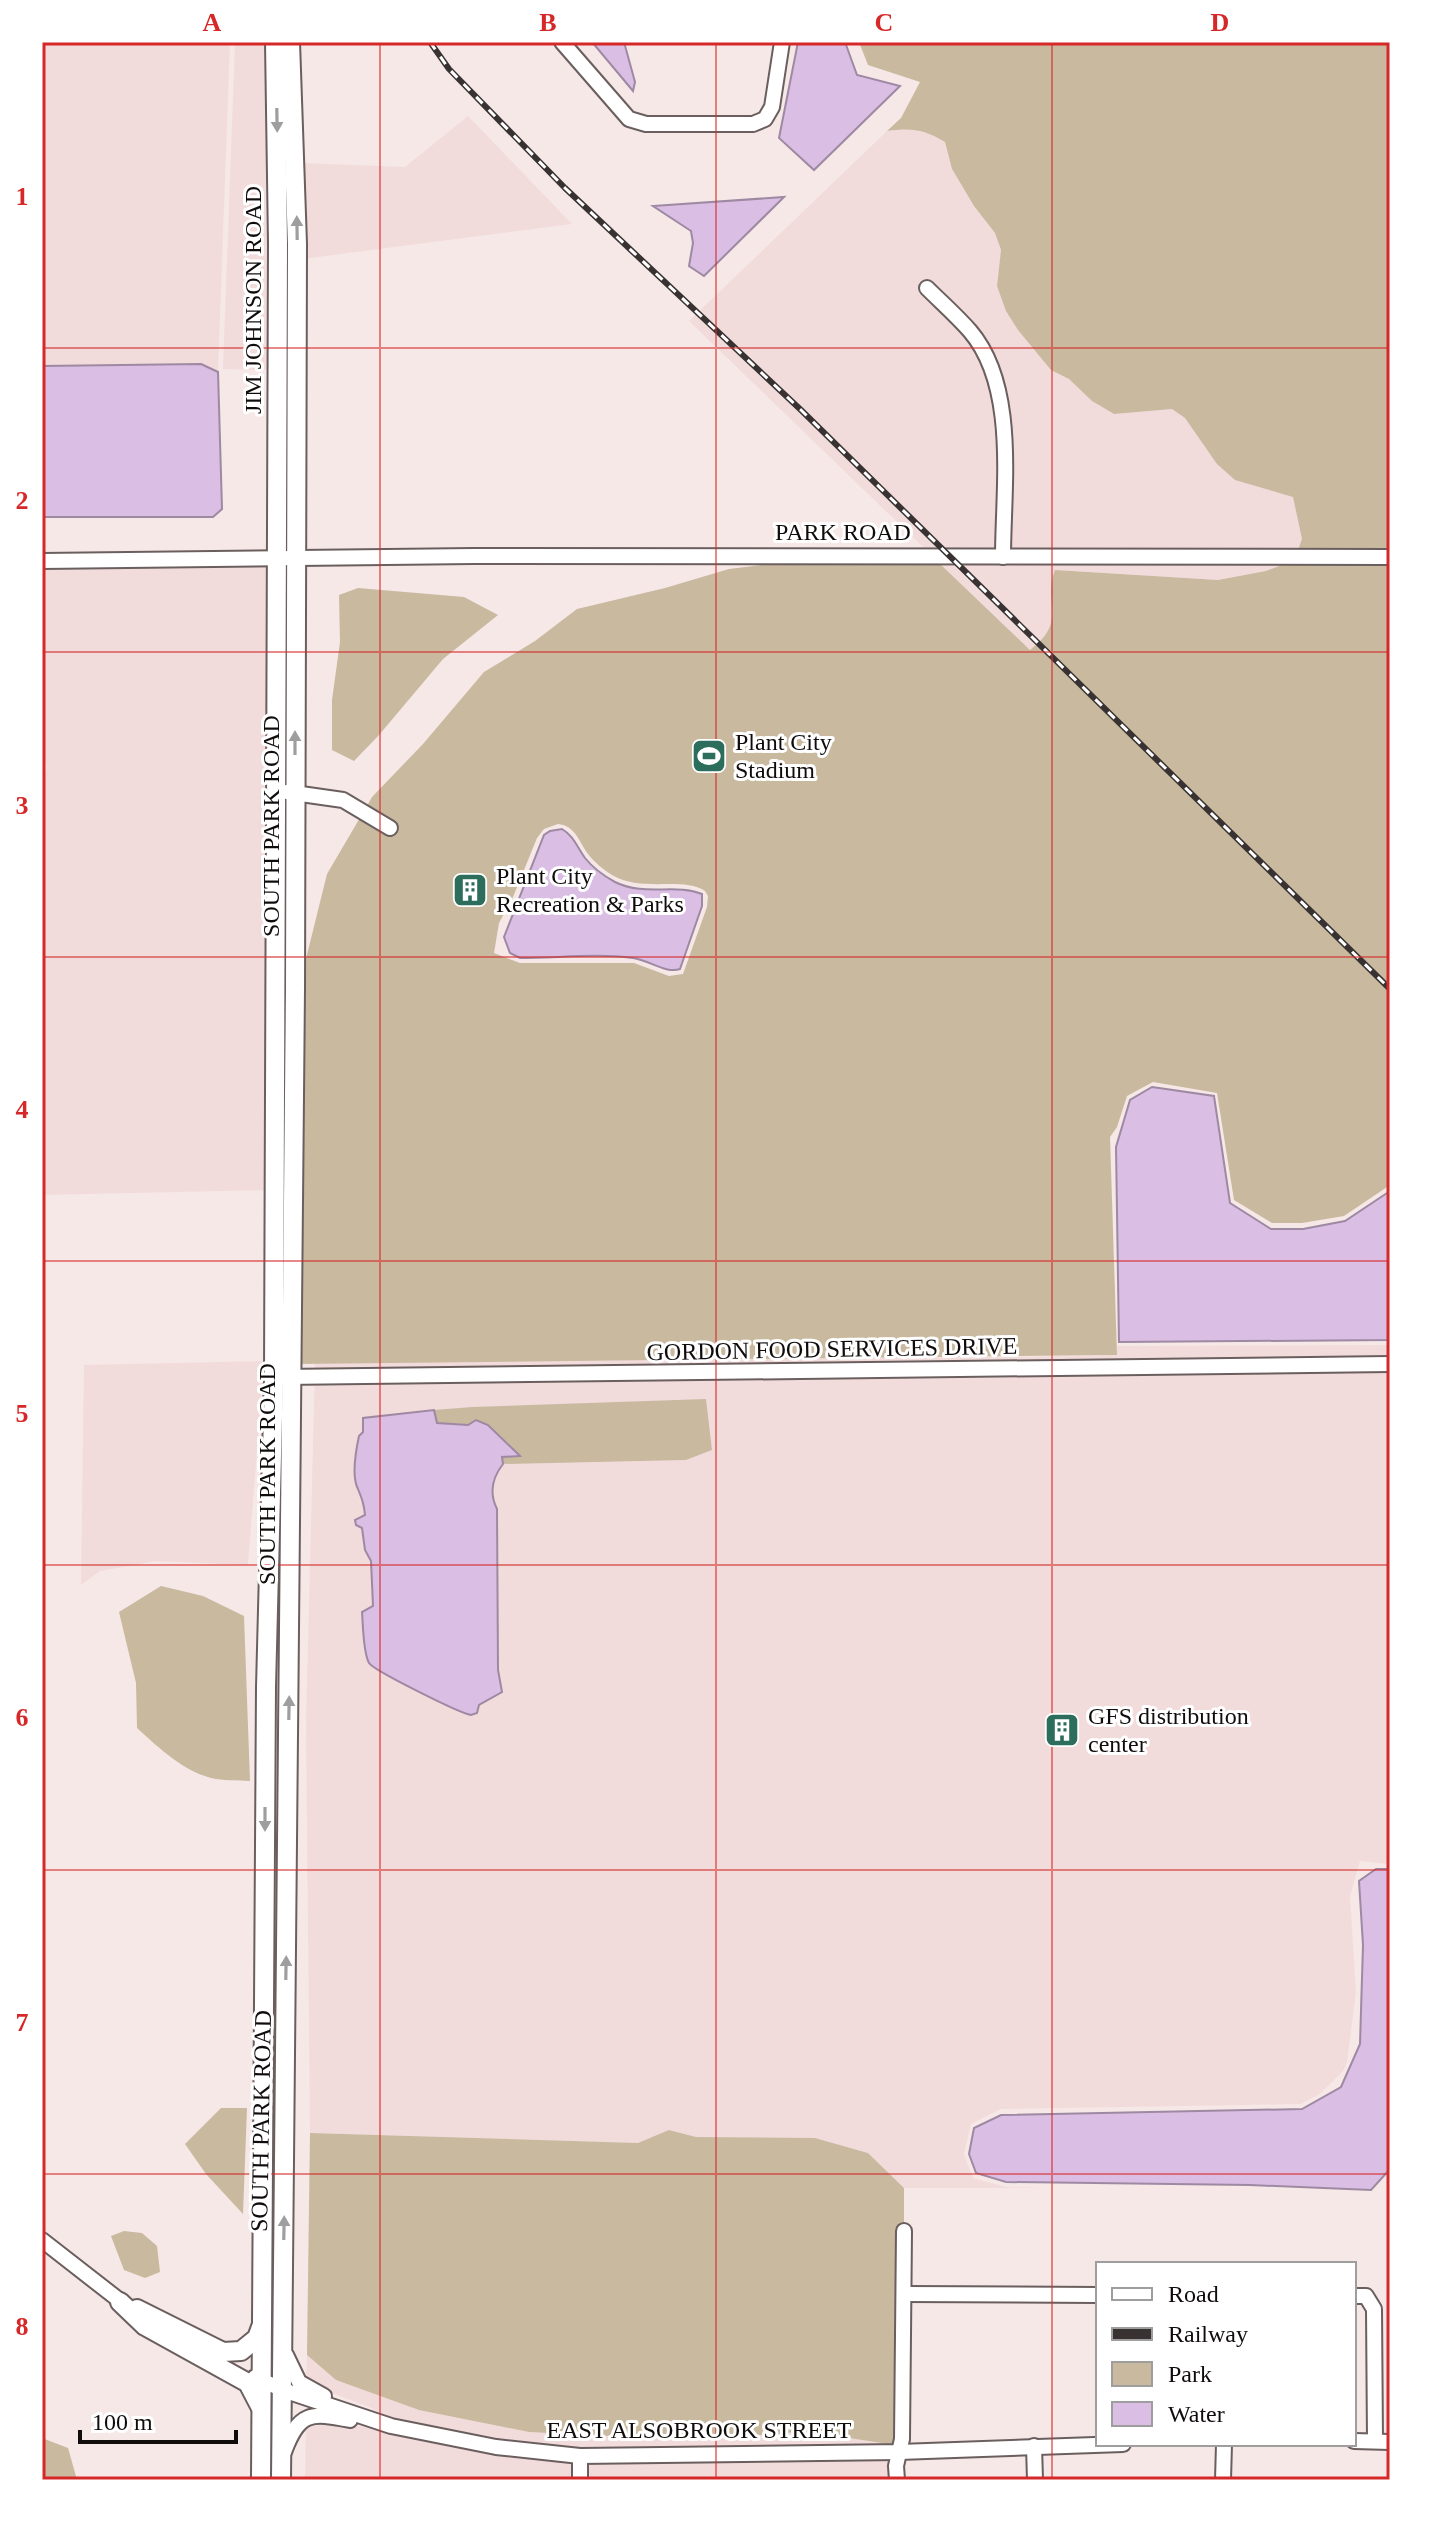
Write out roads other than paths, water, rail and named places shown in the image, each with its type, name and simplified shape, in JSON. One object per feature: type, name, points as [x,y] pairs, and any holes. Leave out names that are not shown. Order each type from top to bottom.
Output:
[{"type":"main road","name":"JIM JOHNSON ROAD","points":[[275,42],[277,396],[286,558]]},
{"type":"main road","name":"JIM JOHNSON ROAD","points":[[286,558],[297,404],[297,228],[290,42]]},
{"type":"main road","points":[[278,244],[289,268],[288,385],[297,404]]},
{"type":"main road","name":"SOUTH PARK ROAD","points":[[262,2380],[266,1687],[292,1206],[295,950],[284,791],[295,704],[286,558]]},
{"type":"main road","name":"SOUTH PARK ROAD","points":[[283,2390],[291,1451],[283,1377],[283,1240],[274,1199],[275,969],[284,791],[286,558]]},
{"type":"main road","points":[[275,969],[288,995],[287,1198],[292,1206]]},
{"type":"main road","points":[[263,2212],[269,2239],[270,2351],[283,2390],[282,2459],[278,2480]]},
{"type":"main road","points":[[117,2300],[223,2352],[241,2351],[250,2346],[262,2325]]},
{"type":"main road","points":[[117,2300],[145,2326],[248,2383],[261,2409]]},
{"type":"main road","points":[[261,2480],[262,2380]]},
{"type":"main road","points":[[262,2380],[273,2400],[278,2480]]},
{"type":"street","points":[[562,42],[629,119],[646,124],[753,124],[765,119],[772,107],[782,42]]},
{"type":"street","points":[[927,288],[972,332],[998,385],[1004,425],[1003,557]]},
{"type":"street","name":"PARK ROAD","points":[[42,561],[1390,557]]},
{"type":"street","points":[[284,791],[343,800],[390,828]]},
{"type":"street","name":"GORDON FOOD SERVICES DRIVE","points":[[283,1377],[1390,1364]]},
{"type":"street","points":[[897,2480],[902,2439],[904,2231]]},
{"type":"street","name":"EAST ALSOBROOK STREET","points":[[42,2240],[117,2300],[189,2343],[283,2390],[390,2425],[496,2447],[580,2456],[899,2452],[1096,2445]]},
{"type":"street","points":[[904,2294],[1096,2295]]},
{"type":"street","points":[[1356,2296],[1366,2296],[1374,2309],[1382,2442],[1356,2441]]},
{"type":"street","points":[[283,2342],[288,2363],[299,2382],[314,2392],[368,2412],[390,2425]]},
{"type":"street","points":[[282,2459],[291,2433],[299,2422],[308,2417],[321,2414],[390,2425]]},
{"type":"street","points":[[1034,2446],[1035,2480]]},
{"type":"street","points":[[1223,2480],[1224,2446]]},
{"type":"street","points":[[580,2456],[580,2480]]},
{"type":"water","points":[[592,42],[624,42],[635,82],[633,91]]},
{"type":"water","points":[[798,42],[845,42],[857,75],[900,86],[814,170],[779,138]]},
{"type":"water","points":[[784,197],[704,276],[689,266],[693,243],[691,231],[653,206]]},
{"type":"water","points":[[201,364],[218,372],[222,509],[213,517],[42,517],[42,366]]},
{"type":"water","points":[[562,829],[592,865],[615,882],[637,889],[702,894],[702,906],[680,969],[669,970],[639,959],[619,957],[520,958],[510,953],[504,937],[544,835]]},
{"type":"water","points":[[1152,1087],[1214,1096],[1230,1203],[1271,1229],[1303,1229],[1345,1221],[1390,1191],[1390,1340],[1119,1342],[1116,1147],[1130,1100]]},
{"type":"water","points":[[434,1410],[437,1423],[468,1425],[476,1420],[488,1425],[520,1456],[502,1457],[503,1464],[493,1486],[497,1509],[498,1670],[502,1692],[479,1705],[477,1713],[471,1715],[435,1700],[374,1667],[369,1663],[364,1645],[362,1612],[373,1606],[371,1561],[365,1550],[362,1528],[356,1525],[355,1520],[365,1515],[354,1470],[363,1418]]},
{"type":"water","points":[[1376,1869],[1390,1869],[1390,2169],[1371,2190],[1006,2182],[976,2173],[969,2154],[974,2128],[1001,2115],[1302,2109],[1341,2087],[1360,2044],[1363,1945],[1359,1881]]},
{"type":"railway","points":[[430,42],[449,69],[565,188],[801,410],[1390,989]]},
{"type":"place","name":"Plant City Stadium","points":[[709,756]]},
{"type":"place","name":"Plant City Recreation & Parks","points":[[470,890]]},
{"type":"place","name":"GFS distribution center","points":[[1062,1730]]}]
